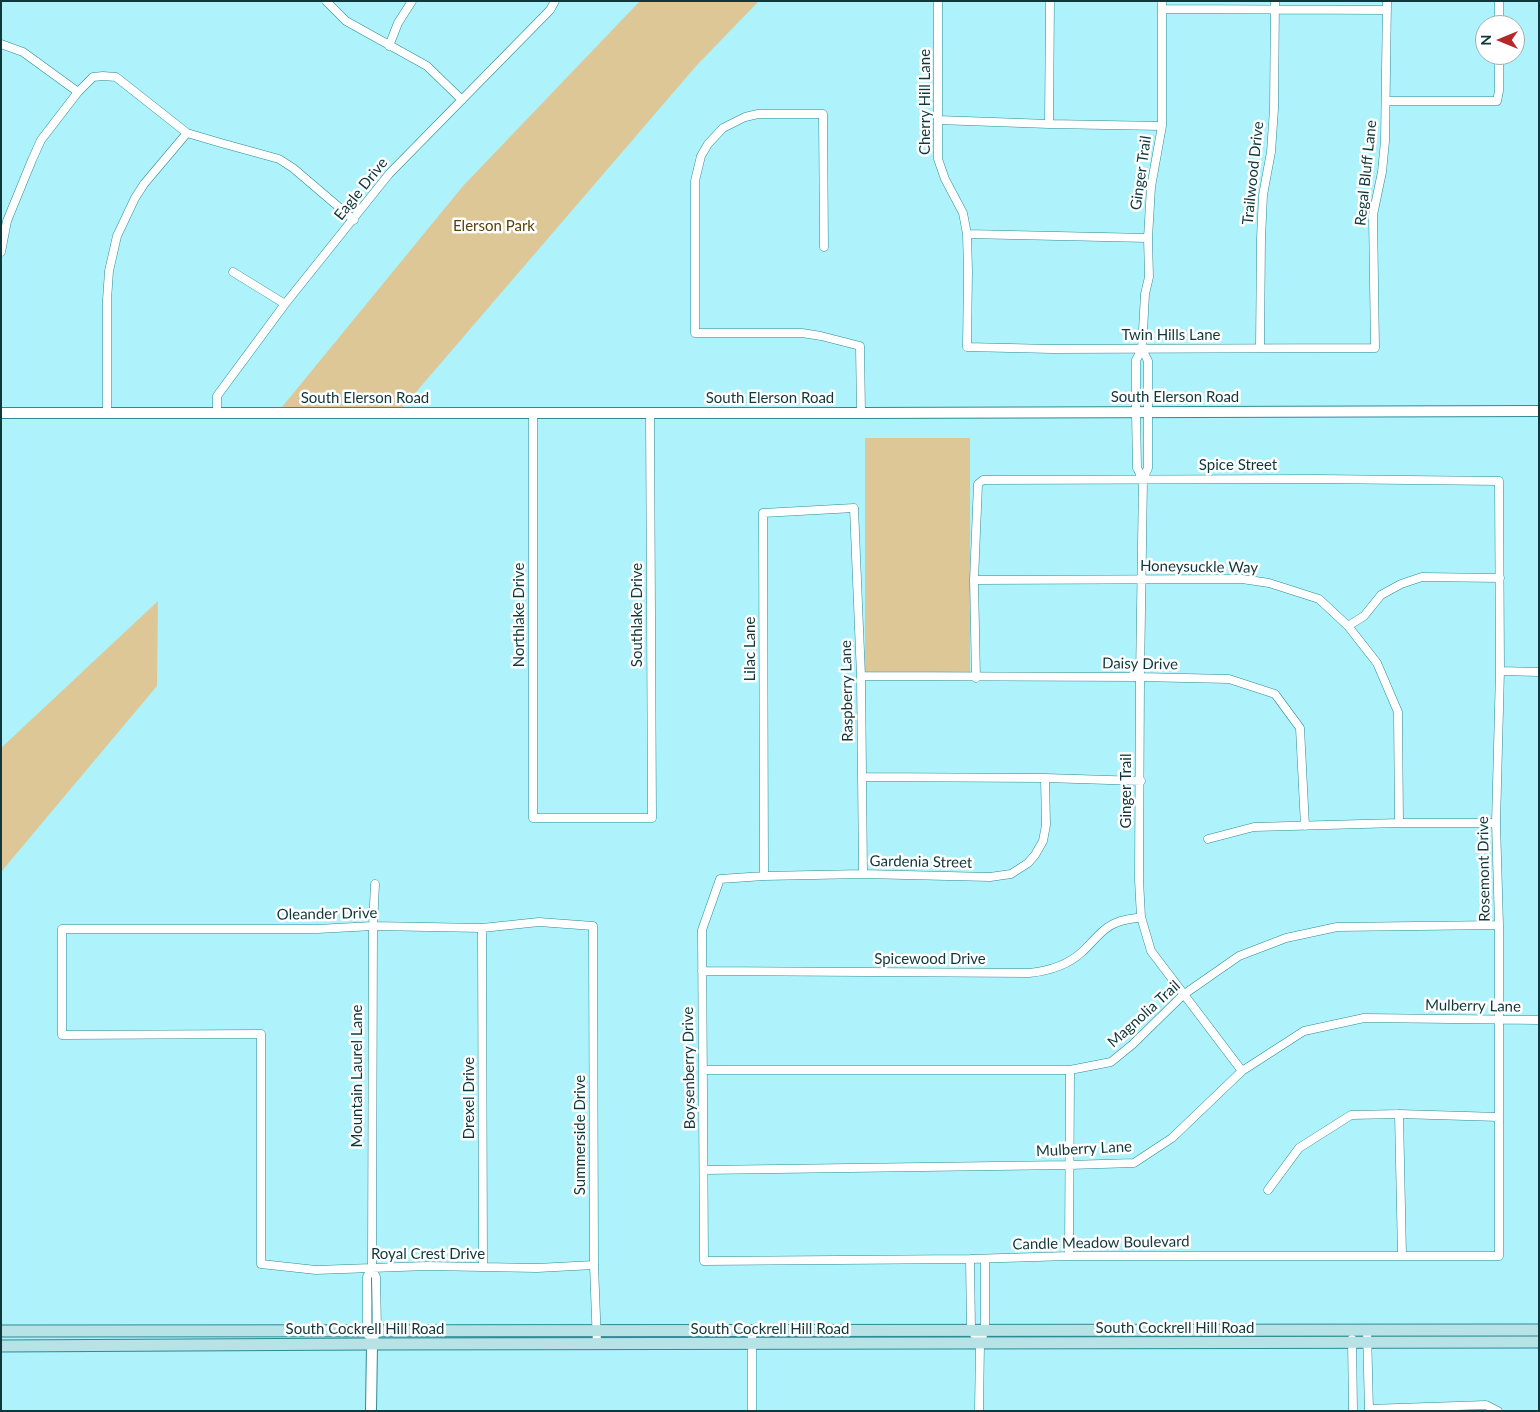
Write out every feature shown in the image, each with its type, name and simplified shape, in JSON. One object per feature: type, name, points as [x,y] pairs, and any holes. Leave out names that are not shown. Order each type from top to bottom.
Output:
[{"type":"main road","points":[[1182,1329],[1182,1343]]},
{"type":"main road","name":"South Cockrell Hill Road","points":[[1,1331],[1539,1330]]},
{"type":"main road","name":"South Cockrell Hill Road","points":[[1,1346],[1539,1342]]},
{"type":"street","points":[[326,1],[346,21],[427,66],[462,100]]},
{"type":"street","points":[[389,46],[398,23],[412,1]]},
{"type":"street","name":"Eagle Drive","points":[[217,413],[217,396],[285,304],[389,174],[550,10],[555,1]]},
{"type":"street","name":"Cherry Hill Lane","points":[[938,1],[938,160],[945,179],[963,213],[967,234],[967,347]]},
{"type":"street","points":[[1049,124],[1050,1]]},
{"type":"street","name":"Regal Bluff Lane","points":[[1375,348],[1373,215],[1382,172],[1386,101],[1387,1]]},
{"type":"street","points":[[1499,1],[1499,15]]},
{"type":"street","points":[[1162,5],[1275,5],[1387,10]]},
{"type":"street","name":"Ginger Trail","points":[[1143,479],[1137,468],[1136,360],[1142,349],[1145,294],[1149,277],[1148,238],[1151,187],[1162,126],[1162,5]]},
{"type":"street","name":"Trailwood Drive","points":[[1260,348],[1261,238],[1263,194],[1271,152],[1275,5]]},
{"type":"street","points":[[1,44],[23,52],[78,92]]},
{"type":"street","points":[[1386,101],[1497,101],[1499,65]]},
{"type":"street","points":[[1,252],[7,221],[41,140],[78,92],[93,77],[103,76],[116,78],[187,133],[279,159],[294,168],[354,220]]},
{"type":"street","points":[[824,247],[823,114],[752,116],[723,128],[708,144],[701,156],[694,181],[695,333],[802,333],[860,346],[861,413]]},
{"type":"street","points":[[938,120],[1162,126]]},
{"type":"street","points":[[107,412],[107,300],[109,271],[118,236],[135,198],[144,184],[187,133]]},
{"type":"street","points":[[967,234],[1148,238]]},
{"type":"street","points":[[233,272],[285,304]]},
{"type":"street","name":"Twin Hills Lane","points":[[967,347],[1142,349],[1375,348]]},
{"type":"street","name":"Ginger Trail","points":[[1142,349],[1148,362],[1148,468],[1143,479],[1139,880],[1141,917],[1151,951],[1242,1071]]},
{"type":"street","name":"South Elerson Road","points":[[1,413],[1539,411]]},
{"type":"street","name":"Northlake Drive","points":[[533,412],[533,818],[652,818]]},
{"type":"street","name":"Southlake Drive","points":[[650,413],[652,818]]},
{"type":"street","name":"Spice Street","points":[[974,580],[978,484],[984,480],[1499,481]]},
{"type":"street","name":"Rosemont Drive","points":[[1499,481],[1500,671],[1496,822],[1499,925],[1499,1256]]},
{"type":"street","name":"Raspberry Lane","points":[[854,508],[861,676],[863,874]]},
{"type":"street","name":"Lilac Lane","points":[[764,876],[763,513],[854,508]]},
{"type":"street","points":[[1348,626],[1364,616],[1381,595],[1401,584],[1422,577],[1500,578]]},
{"type":"street","name":"Honeysuckle Way","points":[[974,580],[1242,579],[1269,583],[1319,599],[1348,626],[1378,663],[1398,712],[1399,823]]},
{"type":"street","points":[[974,580],[976,678]]},
{"type":"street","points":[[1500,671],[1539,672]]},
{"type":"street","name":"Daisy Drive","points":[[861,676],[1229,679],[1275,694],[1300,728],[1305,826]]},
{"type":"street","points":[[862,778],[1045,778],[1141,781]]},
{"type":"street","name":"Gardenia Street","points":[[720,879],[863,874],[990,877],[1011,874],[1028,863],[1043,841],[1046,825],[1045,778]]},
{"type":"street","points":[[1208,839],[1254,827],[1496,822]]},
{"type":"street","name":"Boysenberry Drive","points":[[704,1261],[702,930],[720,879]]},
{"type":"street","name":"Mountain Laurel Lane","points":[[371,1411],[372,1330],[367,1277],[372,1268],[373,926],[375,884]]},
{"type":"street","name":"Spicewood Drive","points":[[702,971],[1029,973],[1043,971],[1066,963],[1081,953],[1103,930],[1118,922],[1141,917]]},
{"type":"street","name":"Oleander Drive","points":[[261,1264],[261,1034],[62,1035],[62,929],[317,929],[373,926],[482,928],[539,922],[593,926]]},
{"type":"street","name":"Magnolia Trail","points":[[704,1070],[1070,1070],[1111,1062],[1133,1044],[1183,995],[1239,956],[1286,938],[1337,927],[1499,925]]},
{"type":"street","name":"Summerside Drive","points":[[593,926],[594,1265],[597,1344]]},
{"type":"street","name":"Drexel Drive","points":[[482,928],[483,1267]]},
{"type":"street","name":"Mulberry Lane","points":[[704,1170],[1134,1163],[1172,1138],[1242,1071],[1304,1031],[1364,1018],[1539,1020]]},
{"type":"street","points":[[1069,1256],[1070,1070]]},
{"type":"street","points":[[1399,1114],[1402,1256]]},
{"type":"street","points":[[1268,1190],[1299,1148],[1351,1115],[1399,1114],[1499,1117]]},
{"type":"street","name":"Candle Meadow Boulevard","points":[[704,1261],[985,1259],[1069,1256],[1499,1256]]},
{"type":"street","points":[[970,1259],[971,1330],[980,1343]]},
{"type":"street","points":[[980,1411],[980,1343],[985,1330],[985,1259]]},
{"type":"street","name":"Royal Crest Drive","points":[[261,1264],[316,1270],[428,1266],[537,1268],[594,1265]]},
{"type":"street","points":[[1352,1329],[1353,1411]]},
{"type":"street","points":[[752,1330],[752,1411]]},
{"type":"street","points":[[1367,1330],[1369,1410],[1486,1405],[1498,1411]]},
{"type":"green space","name":"Elerson Park","points":[[640,1],[759,1],[697,65],[398,413],[282,407],[463,186]]},
{"type":"green space","points":[[865,438],[970,438],[970,673],[865,673]]},
{"type":"green space","points":[[158,601],[157,686],[1,872],[1,748]]}]
